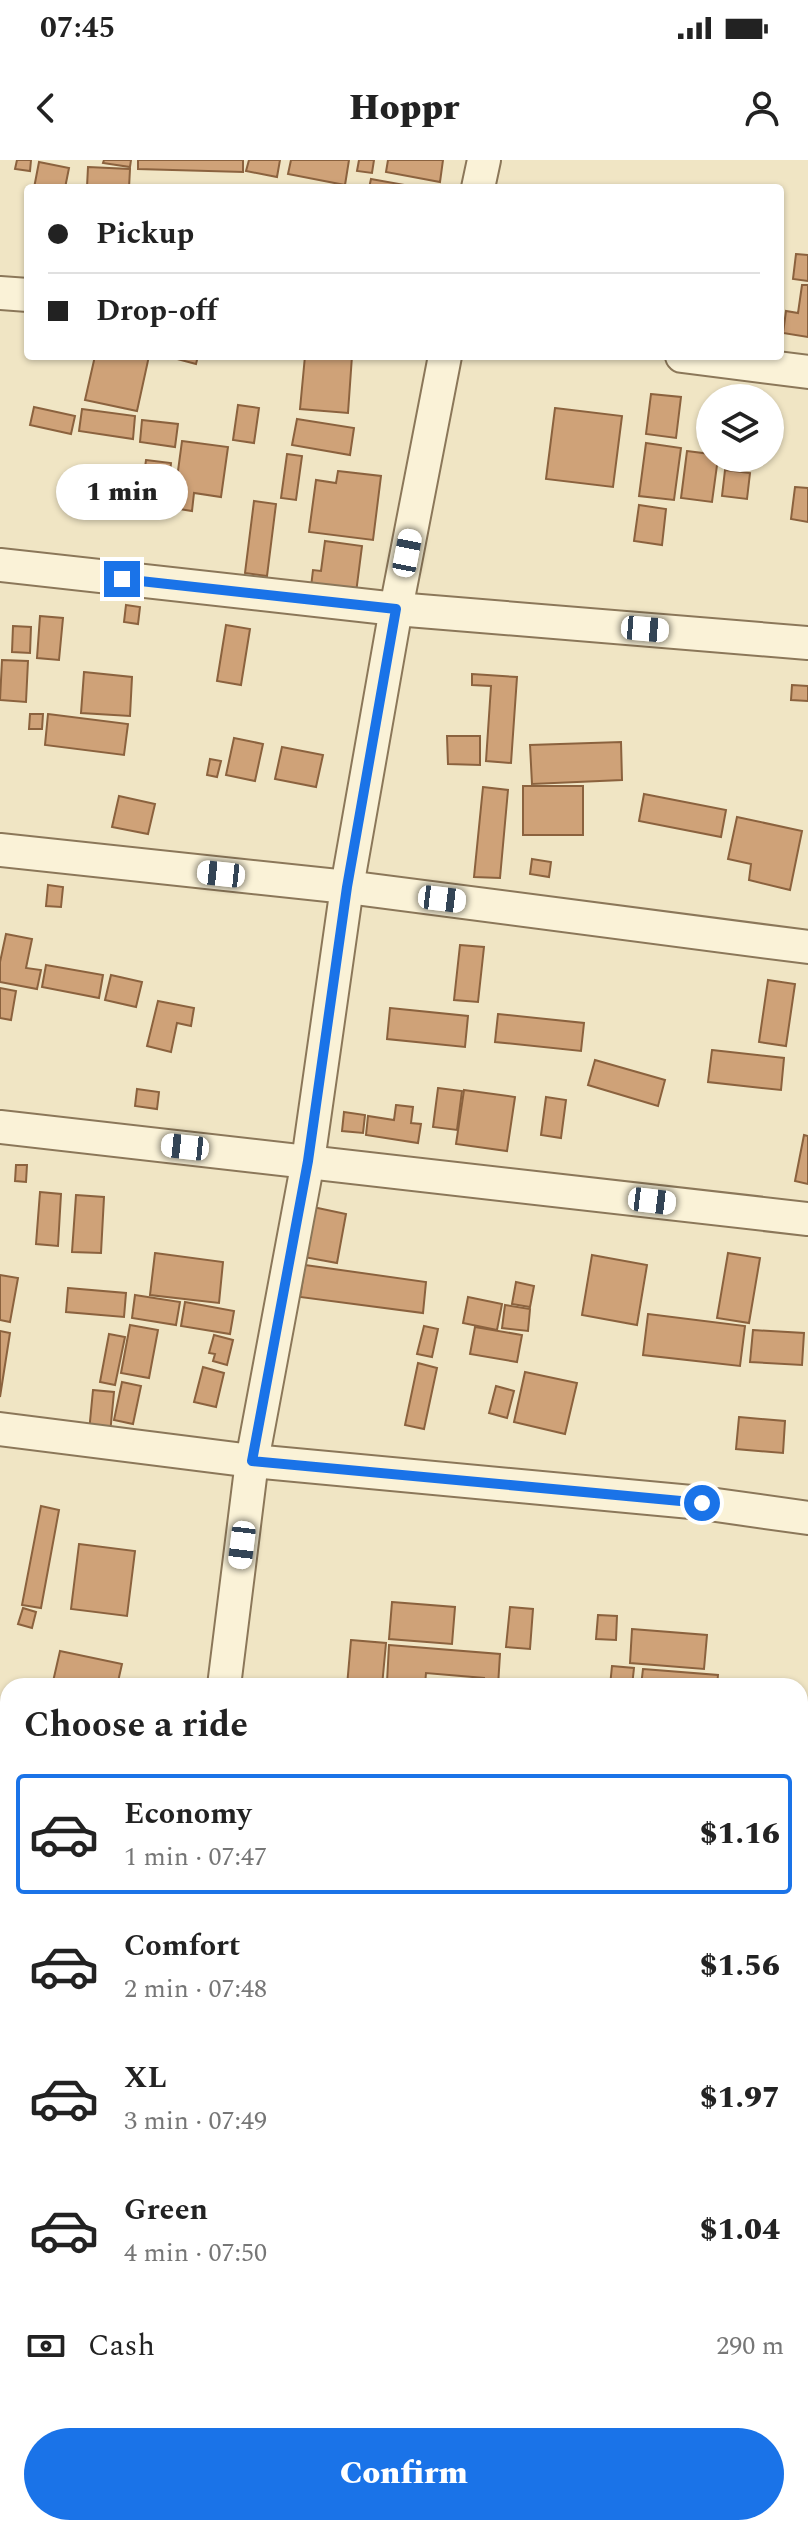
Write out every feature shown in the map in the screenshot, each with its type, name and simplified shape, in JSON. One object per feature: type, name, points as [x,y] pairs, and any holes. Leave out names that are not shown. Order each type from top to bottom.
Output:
[{"type":"street","points":[[479,184],[484,160]]},
{"type":"street","points":[[0,293],[24,295]]},
{"type":"street","points":[[225,1678],[252,1461],[308,1161],[347,887],[444,360]]},
{"type":"street","points":[[714,360],[808,372]]},
{"type":"street","points":[[0,565],[396,609],[808,643]]},
{"type":"street","points":[[0,850],[347,887],[808,947]]},
{"type":"street","points":[[0,1127],[808,1219]]},
{"type":"street","points":[[0,1429],[252,1461],[702,1503],[808,1518]]},
{"type":"building","points":[[17,160],[31,160],[30,171],[15,169]]},
{"type":"building","points":[[104,160],[131,160],[130,167],[103,163]]},
{"type":"building","points":[[138,160],[243,160],[243,172],[138,169]]},
{"type":"building","points":[[249,160],[280,160],[277,177],[246,171]]},
{"type":"building","points":[[291,160],[349,160],[345,184],[288,174]]},
{"type":"building","points":[[359,160],[374,160],[372,173],[357,171]]},
{"type":"building","points":[[388,160],[443,160],[440,182],[386,172]]},
{"type":"building","points":[[39,162],[69,168],[66,184],[35,184]]},
{"type":"building","points":[[88,167],[130,169],[129,184],[87,184]]},
{"type":"building","points":[[371,179],[399,184],[370,184]]},
{"type":"building","points":[[796,254],[808,255],[808,281],[793,279]]},
{"type":"building","points":[[802,285],[808,285],[808,337],[784,333],[786,311],[798,313]]},
{"type":"building","points":[[94,360],[148,360],[137,411],[85,400]]},
{"type":"building","points":[[305,360],[352,360],[348,413],[300,409]]},
{"type":"building","points":[[651,394],[681,397],[676,438],[646,434]]},
{"type":"building","points":[[238,405],[259,408],[254,443],[233,440]]},
{"type":"building","points":[[34,407],[75,416],[71,434],[30,425]]},
{"type":"building","points":[[555,408],[622,416],[613,487],[546,479]]},
{"type":"building","points":[[82,409],[135,416],[133,439],[79,431]]},
{"type":"building","points":[[297,419],[354,428],[350,455],[292,445]]},
{"type":"building","points":[[142,420],[178,424],[175,447],[140,442]]},
{"type":"building","points":[[182,441],[228,447],[221,497],[194,493],[192,511],[173,508]]},
{"type":"building","points":[[646,443],[681,448],[674,500],[639,496]]},
{"type":"building","points":[[687,451],[696,452],[696,472],[716,472],[712,502],[681,498]]},
{"type":"building","points":[[287,454],[302,456],[296,500],[281,498]]},
{"type":"building","points":[[146,460],[171,463],[166,507],[140,504]]},
{"type":"building","points":[[338,471],[381,476],[373,540],[309,532],[316,480],[336,483]]},
{"type":"building","points":[[725,472],[750,473],[747,499],[722,496]]},
{"type":"building","points":[[63,479],[98,486],[95,503],[59,496]]},
{"type":"building","points":[[795,487],[808,488],[808,522],[791,519]]},
{"type":"building","points":[[254,501],[276,504],[267,576],[245,573]]},
{"type":"building","points":[[639,505],[666,509],[662,545],[634,541]]},
{"type":"building","points":[[325,541],[362,546],[356,593],[311,587],[313,570],[321,571]]},
{"type":"building","points":[[126,605],[140,607],[138,624],[124,622]]},
{"type":"building","points":[[40,616],[63,618],[59,660],[37,658]]},
{"type":"building","points":[[226,625],[250,629],[241,685],[217,681]]},
{"type":"building","points":[[13,626],[31,627],[30,653],[12,652]]},
{"type":"building","points":[[2,660],[28,661],[26,702],[0,700]]},
{"type":"building","points":[[84,672],[132,677],[130,716],[81,713]]},
{"type":"building","points":[[472,674],[517,677],[511,763],[486,761],[491,686],[472,685]]},
{"type":"building","points":[[792,685],[808,686],[808,701],[791,700]]},
{"type":"building","points":[[30,714],[43,714],[42,729],[29,729]]},
{"type":"building","points":[[48,714],[128,724],[124,755],[45,745]]},
{"type":"building","points":[[447,736],[480,736],[480,765],[448,764]]},
{"type":"building","points":[[234,738],[263,744],[255,781],[226,775]]},
{"type":"building","points":[[621,742],[622,780],[532,784],[530,745]]},
{"type":"building","points":[[282,747],[323,755],[316,787],[275,779]]},
{"type":"building","points":[[210,759],[221,761],[217,777],[207,775]]},
{"type":"building","points":[[523,786],[583,786],[583,835],[523,835]]},
{"type":"building","points":[[483,787],[508,790],[500,878],[474,877]]},
{"type":"building","points":[[644,794],[726,810],[721,837],[639,821]]},
{"type":"building","points":[[119,796],[155,804],[148,834],[112,827]]},
{"type":"building","points":[[737,817],[802,831],[790,890],[749,880],[751,864],[728,859]]},
{"type":"building","points":[[532,859],[551,862],[549,877],[530,874]]},
{"type":"building","points":[[48,885],[63,887],[61,907],[46,906]]},
{"type":"building","points":[[6,934],[32,939],[26,968],[41,970],[37,989],[0,982],[0,962]]},
{"type":"building","points":[[460,945],[484,947],[478,1002],[454,1000]]},
{"type":"building","points":[[46,965],[103,975],[99,998],[42,987]]},
{"type":"building","points":[[111,975],[142,982],[136,1007],[105,1000]]},
{"type":"building","points":[[768,980],[795,984],[786,1046],[759,1042]]},
{"type":"building","points":[[0,988],[16,991],[11,1020],[0,1018]]},
{"type":"building","points":[[158,1001],[194,1008],[191,1026],[177,1023],[171,1052],[147,1046]]},
{"type":"building","points":[[390,1008],[468,1016],[465,1047],[387,1039]]},
{"type":"building","points":[[498,1014],[584,1023],[581,1051],[495,1042]]},
{"type":"building","points":[[712,1050],[784,1058],[781,1090],[708,1082]]},
{"type":"building","points":[[595,1060],[665,1080],[658,1106],[588,1085]]},
{"type":"building","points":[[438,1088],[462,1091],[457,1130],[433,1127]]},
{"type":"building","points":[[137,1089],[159,1092],[157,1109],[135,1106]]},
{"type":"building","points":[[464,1090],[515,1097],[507,1151],[456,1144]]},
{"type":"building","points":[[546,1097],[566,1100],[561,1138],[541,1135]]},
{"type":"building","points":[[396,1105],[413,1107],[411,1123],[421,1124],[418,1143],[366,1135],[368,1116],[394,1120]]},
{"type":"building","points":[[344,1112],[365,1115],[363,1133],[342,1131]]},
{"type":"building","points":[[804,1135],[808,1136],[808,1184],[795,1181]]},
{"type":"building","points":[[16,1165],[27,1165],[26,1182],[15,1181]]},
{"type":"building","points":[[40,1192],[61,1194],[58,1246],[36,1244]]},
{"type":"building","points":[[76,1195],[104,1197],[101,1253],[72,1252]]},
{"type":"building","points":[[313,1207],[346,1214],[337,1263],[304,1257]]},
{"type":"building","points":[[155,1253],[223,1262],[219,1303],[150,1295]]},
{"type":"building","points":[[728,1253],[760,1258],[749,1323],[717,1318]]},
{"type":"building","points":[[592,1255],[647,1265],[637,1325],[582,1315]]},
{"type":"building","points":[[305,1265],[426,1282],[423,1313],[300,1297]]},
{"type":"building","points":[[0,1275],[18,1278],[10,1322],[0,1320]]},
{"type":"building","points":[[516,1282],[534,1286],[530,1307],[512,1304]]},
{"type":"building","points":[[68,1288],[126,1293],[124,1317],[66,1312]]},
{"type":"building","points":[[135,1295],[180,1302],[176,1325],[132,1318]]},
{"type":"building","points":[[468,1297],[502,1304],[497,1330],[463,1323]]},
{"type":"building","points":[[185,1302],[234,1311],[230,1334],[181,1326]]},
{"type":"building","points":[[505,1305],[530,1309],[528,1331],[502,1328]]},
{"type":"building","points":[[648,1314],[745,1326],[740,1366],[643,1355]]},
{"type":"building","points":[[130,1325],[158,1330],[149,1378],[121,1373]]},
{"type":"building","points":[[424,1326],[438,1329],[432,1357],[417,1354]]},
{"type":"building","points":[[475,1327],[522,1335],[517,1362],[470,1354]]},
{"type":"building","points":[[753,1330],[804,1333],[802,1365],[750,1362]]},
{"type":"building","points":[[0,1331],[10,1333],[0,1397]]},
{"type":"building","points":[[109,1334],[125,1337],[115,1385],[100,1382]]},
{"type":"building","points":[[214,1335],[233,1340],[227,1365],[213,1361],[215,1354],[209,1353]]},
{"type":"building","points":[[418,1363],[437,1368],[424,1429],[405,1425]]},
{"type":"building","points":[[203,1367],[224,1373],[216,1407],[194,1402]]},
{"type":"building","points":[[525,1372],[577,1383],[565,1434],[514,1422]]},
{"type":"building","points":[[122,1382],[141,1386],[133,1424],[114,1420]]},
{"type":"building","points":[[496,1386],[514,1391],[507,1418],[489,1413]]},
{"type":"building","points":[[93,1390],[114,1392],[110,1434],[89,1432]]},
{"type":"building","points":[[739,1417],[785,1421],[783,1453],[736,1449]]},
{"type":"building","points":[[41,1506],[59,1510],[41,1608],[22,1605]]},
{"type":"building","points":[[79,1544],[135,1551],[127,1616],[71,1609]]},
{"type":"building","points":[[392,1602],[455,1607],[452,1644],[389,1639]]},
{"type":"building","points":[[510,1607],[533,1609],[530,1649],[506,1647]]},
{"type":"building","points":[[23,1608],[36,1612],[32,1628],[18,1624]]},
{"type":"building","points":[[598,1615],[617,1616],[616,1640],[596,1639]]},
{"type":"building","points":[[632,1629],[707,1635],[704,1669],[630,1663]]},
{"type":"building","points":[[351,1640],[386,1643],[383,1678],[348,1678]]},
{"type":"building","points":[[389,1645],[500,1654],[498,1678],[426,1673],[426,1678],[387,1678]]},
{"type":"building","points":[[60,1651],[122,1664],[119,1678],[54,1678]]},
{"type":"building","points":[[612,1666],[634,1668],[633,1678],[611,1678]]},
{"type":"building","points":[[643,1669],[718,1675],[718,1678],[642,1678]]},
{"type":"route","points":[[122,579],[396,609],[347,887],[308,1161],[252,1461],[702,1503]]}]
